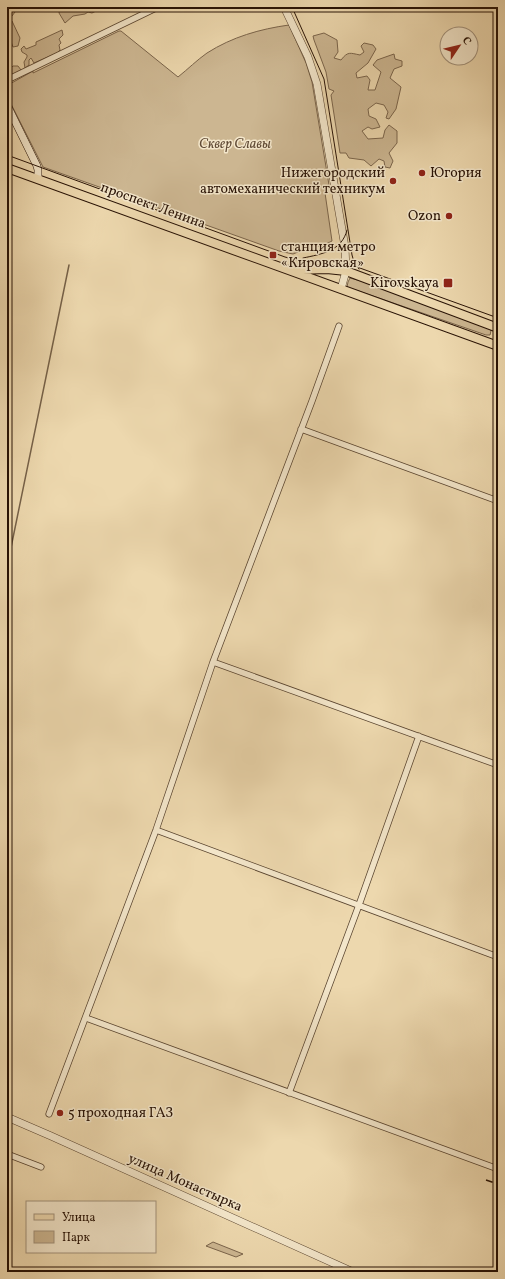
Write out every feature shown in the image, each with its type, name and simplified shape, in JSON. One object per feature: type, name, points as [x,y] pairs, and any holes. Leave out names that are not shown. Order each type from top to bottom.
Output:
[{"type":"main road","name":"проспект Ленина","points":[[7,168],[497,344]]},
{"type":"main road","name":"проспект Ленина","points":[[291,270],[328,269],[346,271],[498,328]]},
{"type":"street","points":[[7,80],[158,7]]},
{"type":"street","points":[[284,7],[308,57],[317,84],[345,247],[346,271],[341,289]]},
{"type":"street","points":[[7,105],[37,166],[38,179]]},
{"type":"street","points":[[49,1114],[156,830],[213,662],[339,326]]},
{"type":"street","points":[[301,430],[498,501]]},
{"type":"street","points":[[213,662],[498,765]]},
{"type":"street","points":[[290,1093],[419,736]]},
{"type":"street","points":[[156,830],[498,957]]},
{"type":"street","points":[[86,1018],[498,1169]]},
{"type":"street","name":"улица Монастырка","points":[[7,1118],[51,1136],[353,1272]]},
{"type":"street","points":[[7,1154],[42,1167]]},
{"type":"green space","points":[[7,7],[16,7],[12,16],[7,13]]},
{"type":"green space","points":[[60,7],[104,7],[92,13],[88,12],[73,16],[65,23],[59,13]]},
{"type":"green space","points":[[7,19],[12,21],[20,38],[18,46],[13,47],[7,31]]},
{"type":"green space","name":"Сквер Славы","points":[[289,25],[306,63],[312,82],[329,185],[324,186],[332,241],[324,245],[293,254],[279,251],[43,167],[7,96],[8,85],[33,71],[33,73],[119,31],[121,31],[178,77],[207,53],[226,42],[257,31]]},
{"type":"green space","points":[[62,30],[63,35],[59,39],[61,43],[59,45],[60,50],[57,53],[34,63],[31,58],[29,60],[29,65],[25,68],[24,62],[27,55],[22,52],[21,49],[24,46],[26,49],[36,45],[36,42]]},
{"type":"green space","points":[[324,33],[337,40],[338,52],[334,58],[341,60],[349,53],[360,55],[364,52],[361,46],[364,43],[373,45],[376,49],[368,63],[356,73],[357,78],[367,76],[370,80],[368,90],[375,90],[381,72],[373,65],[377,60],[394,54],[395,59],[402,61],[402,66],[394,69],[390,78],[401,87],[396,109],[389,119],[386,118],[388,112],[384,105],[376,103],[368,109],[369,116],[376,119],[380,127],[372,129],[368,127],[362,131],[368,139],[383,138],[385,130],[389,125],[397,131],[397,143],[389,153],[393,161],[390,168],[385,167],[384,161],[379,159],[371,166],[364,160],[349,158],[346,153],[340,153],[331,95],[334,91],[329,89],[326,72],[313,36]]},
{"type":"green space","points":[[13,66],[18,66],[21,70],[12,77],[10,74],[10,69]]},
{"type":"green space","points":[[350,278],[488,327],[491,331],[490,335],[486,335],[347,287]]},
{"type":"green space","points":[[213,1242],[243,1254],[236,1257],[206,1246]]},
{"type":"waterway","points":[[7,567],[69,265]]},
{"type":"tram line","points":[[292,7],[324,79],[352,255],[354,262],[359,269]]},
{"type":"tram line","points":[[7,155],[285,257],[300,261],[333,261],[346,263],[498,318]]},
{"type":"tram line","points":[[303,258],[324,253],[336,247],[341,243],[347,230]]},
{"type":"railway","points":[[486,1180],[498,1184]]},
{"type":"place","name":"Югория","points":[[422,173]]},
{"type":"place","name":"Нижегородский автомеханический техникум","points":[[393,181]]},
{"type":"place","name":"Ozon","points":[[449,216]]},
{"type":"place","name":"станция метро «Кировская»","points":[[273,255]]},
{"type":"place","name":"Kirovskaya","points":[[448,283]]},
{"type":"place","name":"5 проходная ГАЗ","points":[[60,1113]]}]
